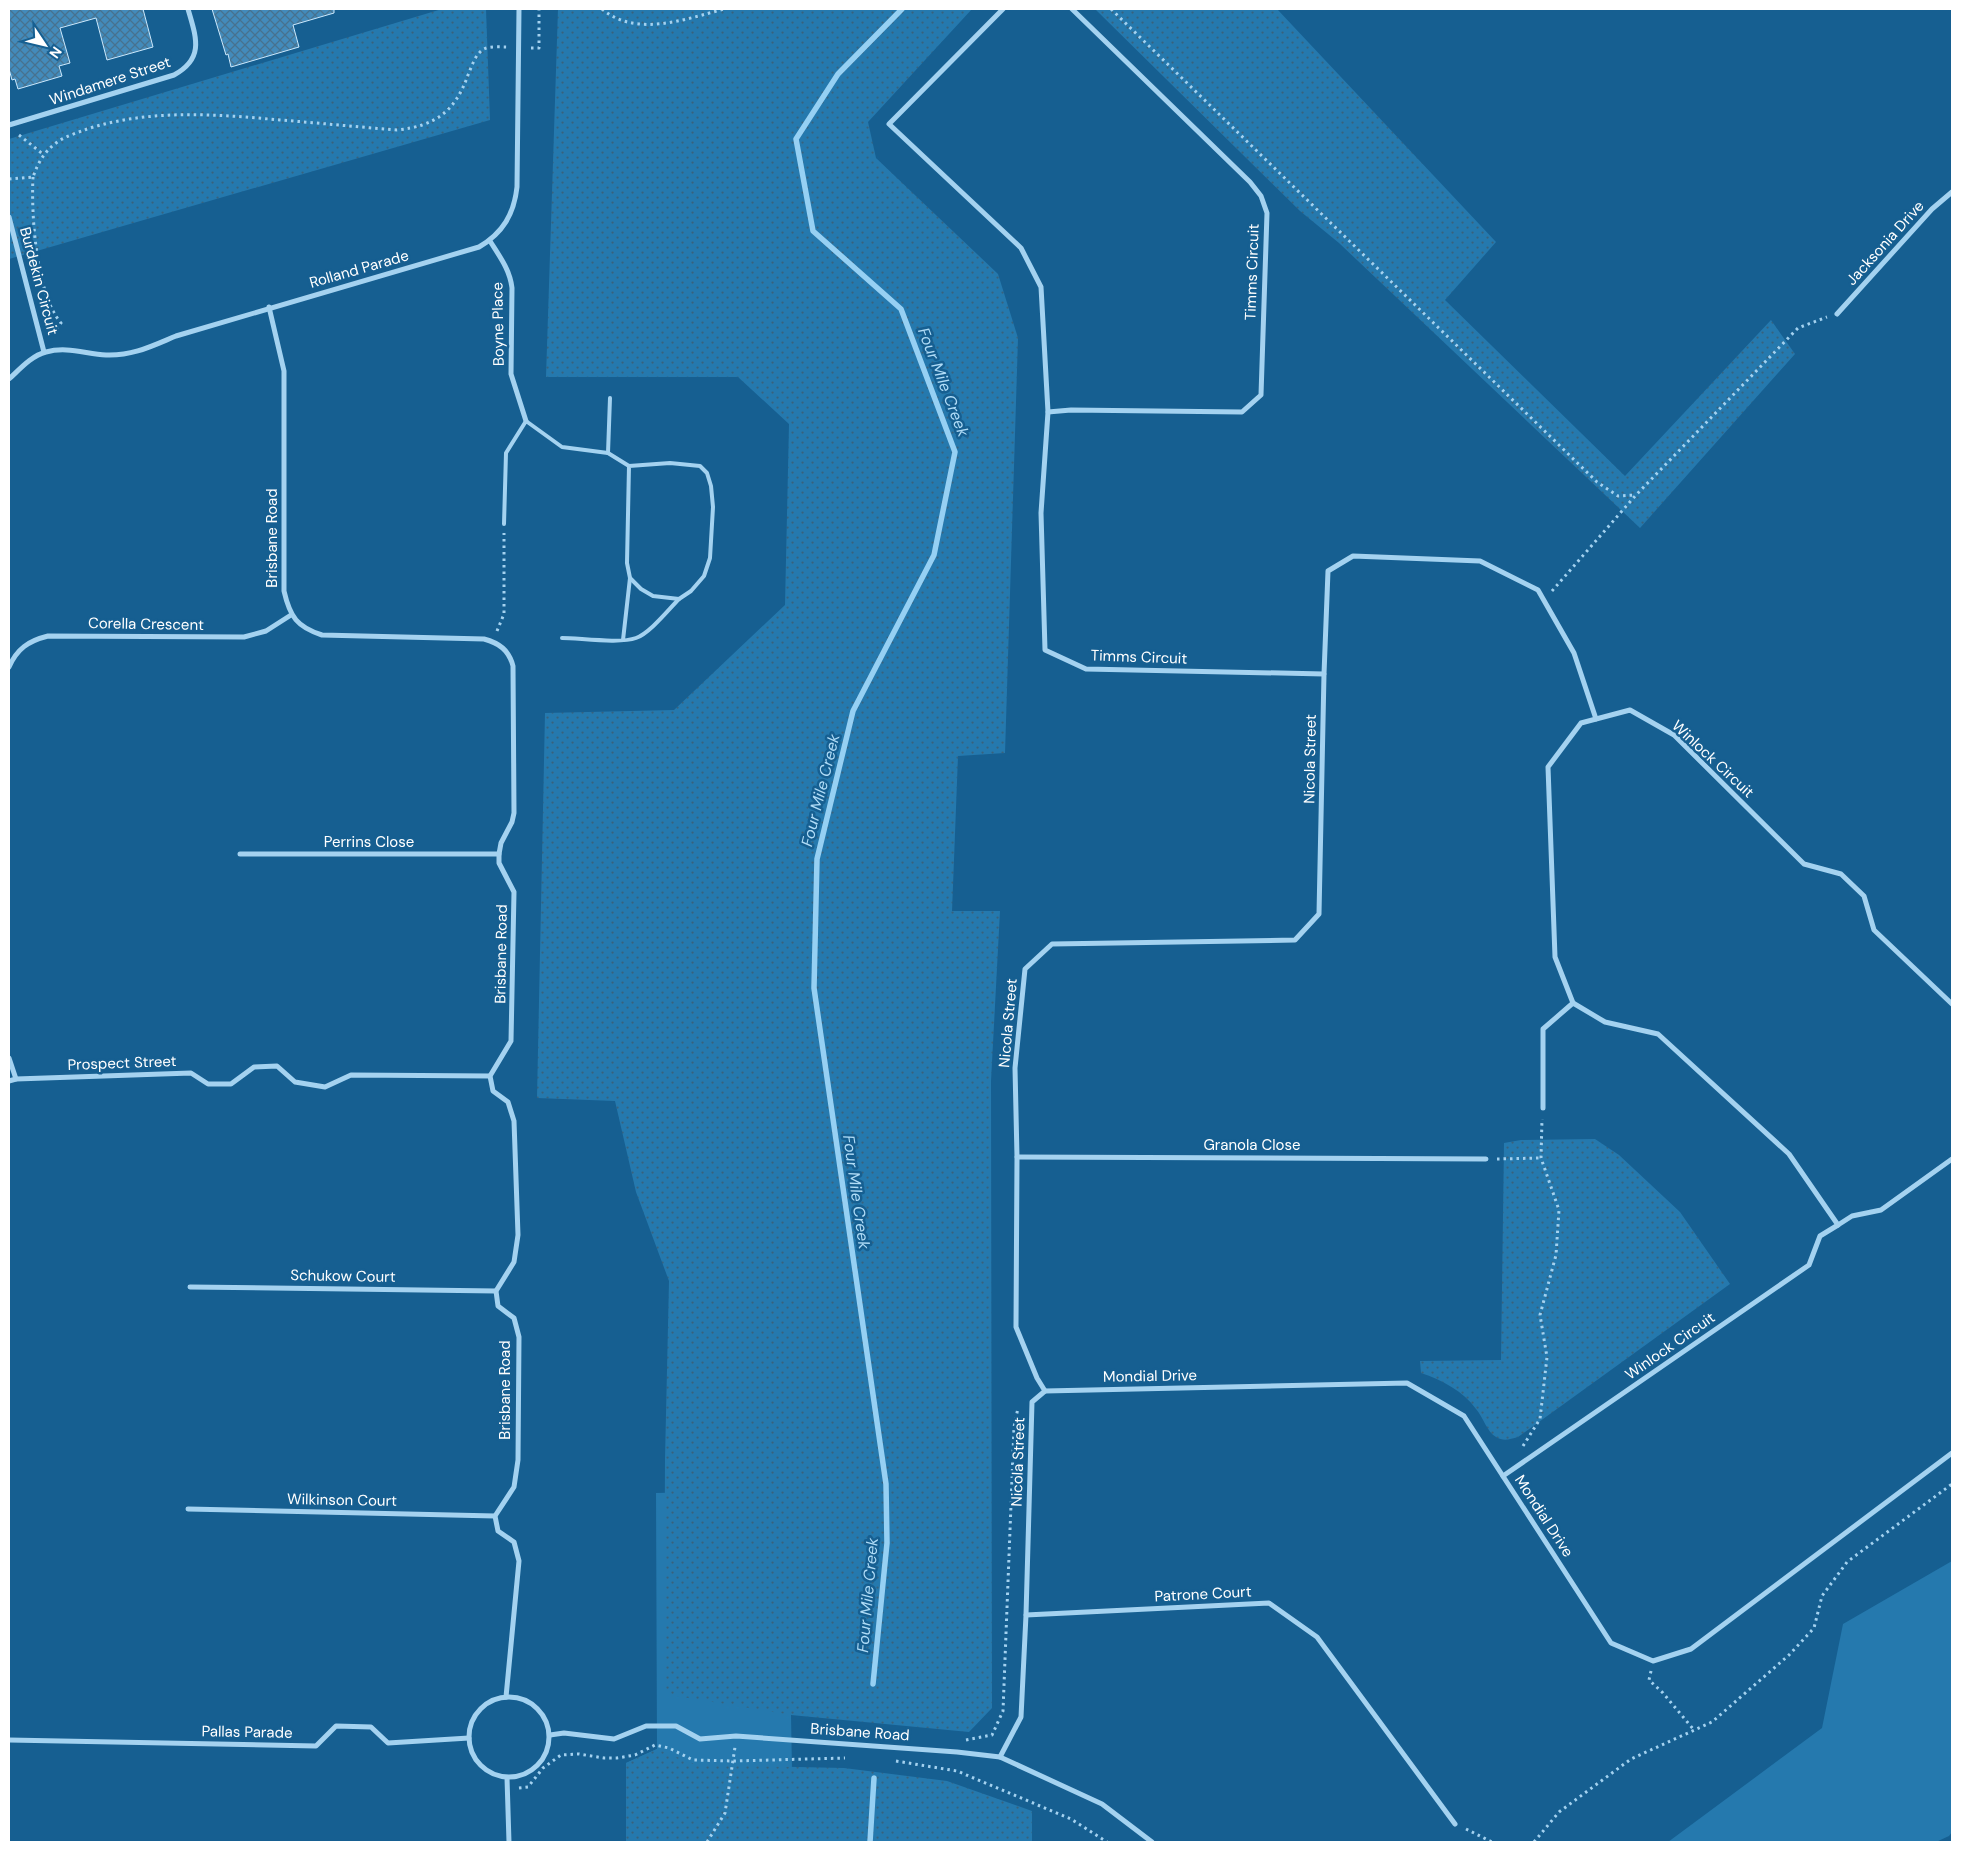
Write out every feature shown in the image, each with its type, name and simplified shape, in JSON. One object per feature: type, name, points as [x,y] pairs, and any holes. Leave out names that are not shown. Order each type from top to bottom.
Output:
[{"type":"street","name":"Windamere Street","points":[[9,126],[174,75],[187,68],[195,54],[197,39],[188,9]]},
{"type":"street","name":"Rolland Parade","points":[[9,379],[30,360],[44,352],[70,350],[106,355],[141,351],[176,336],[479,247],[490,241],[503,228],[511,215],[517,187],[519,9]]},
{"type":"street","name":"Timms Circuit","points":[[1003,9],[889,124],[1021,248],[1041,287],[1048,412],[1041,513],[1045,650],[1086,669],[1324,674]]},
{"type":"street","name":"Timms Circuit","points":[[1048,412],[1070,410],[1242,412],[1261,396],[1267,213],[1261,196],[1250,182],[1072,9]]},
{"type":"street","name":"Jacksonia Drive","points":[[1837,314],[1932,209],[1952,192]]},
{"type":"street","name":"Burdekin Circuit","points":[[9,217],[44,352]]},
{"type":"street","name":"Boyne Place","points":[[490,241],[507,267],[511,277],[511,374],[526,421]]},
{"type":"street","name":"Brisbane Road","points":[[269,308],[284,371],[284,591],[292,615]]},
{"type":"street","name":"Nicola Street","points":[[1000,1757],[1020,1717],[1026,1616],[1032,1402],[1044,1391],[1016,1327],[1017,1157],[1015,1068],[1025,969],[1052,944],[1295,940],[1319,914],[1328,571],[1353,556],[1480,562],[1538,590],[1544,600]]},
{"type":"street","points":[[1544,600],[1574,653],[1596,719]]},
{"type":"street","name":"Corella Crescent","points":[[9,667],[13,657],[22,646],[34,639],[48,636],[244,638],[266,631],[292,615]]},
{"type":"street","points":[[292,615],[307,630],[322,635],[475,638],[495,642],[502,647],[511,660],[514,673],[514,813],[512,822],[501,843],[499,854]]},
{"type":"street","name":"Winlock Circuit","points":[[1573,1003],[1555,957],[1548,767],[1581,723],[1630,710],[1674,735],[1804,864],[1842,874],[1864,896],[1874,930],[1952,1004]]},
{"type":"street","name":"Perrins Close","points":[[240,854],[499,854]]},
{"type":"street","name":"Brisbane Road","points":[[490,1076],[511,1042],[512,1019],[514,892],[500,863],[499,854]]},
{"type":"street","points":[[1543,1108],[1543,1029],[1573,1003],[1605,1022],[1658,1034],[1789,1154],[1838,1225]]},
{"type":"street","points":[[9,1058],[16,1078]]},
{"type":"street","name":"Prospect Street","points":[[9,1081],[16,1078],[191,1073],[208,1084],[231,1084],[254,1067],[277,1066],[296,1082],[325,1086],[351,1075],[490,1076]]},
{"type":"street","points":[[490,1076],[492,1091],[508,1102],[514,1121],[518,1235],[514,1262],[496,1291]]},
{"type":"street","name":"Granola Close","points":[[1017,1157],[1486,1159]]},
{"type":"street","name":"Winlock Circuit","points":[[1503,1476],[1809,1266],[1820,1236],[1852,1216],[1881,1210],[1952,1159]]},
{"type":"street","name":"Schukow Court","points":[[190,1287],[496,1291]]},
{"type":"street","name":"Brisbane Road","points":[[495,1516],[514,1487],[519,1337],[514,1318],[498,1306],[496,1291]]},
{"type":"street","name":"Mondial Drive","points":[[1044,1391],[1406,1384],[1464,1416],[1611,1643],[1653,1661]]},
{"type":"street","points":[[1653,1661],[1690,1649],[1952,1453]]},
{"type":"street","name":"Wilkinson Court","points":[[188,1509],[495,1516]]},
{"type":"street","points":[[495,1516],[498,1531],[514,1542],[519,1562],[506,1697]]},
{"type":"street","name":"Patrone Court","points":[[1026,1616],[1269,1603],[1317,1637],[1455,1824]]},
{"type":"street","points":[[506,1697],[519,1698],[531,1703],[541,1712],[548,1723],[550,1736],[548,1749],[542,1761],[533,1770],[521,1776],[507,1778],[490,1772],[476,1761],[471,1750],[469,1738],[476,1714],[484,1706],[506,1697]]},
{"type":"street","name":"Pallas Parade","points":[[9,1740],[316,1746],[336,1726],[371,1728],[388,1743],[469,1738]]},
{"type":"street","name":"Brisbane Road","points":[[550,1736],[564,1733],[614,1739],[646,1726],[676,1726],[700,1739],[736,1736],[957,1752],[1000,1757],[1102,1804],[1152,1842]]},
{"type":"street","points":[[507,1778],[509,1842]]},
{"type":"lane","points":[[608,453],[610,398]]},
{"type":"lane","points":[[504,524],[506,453],[526,421],[562,447],[608,453],[629,466],[670,463],[700,466],[707,473],[711,486],[713,507],[710,558],[704,576],[691,591],[679,599],[645,632],[636,638],[623,640],[562,638]]},
{"type":"lane","points":[[623,640],[630,578],[627,563],[629,466]]},
{"type":"lane","points":[[630,578],[641,589],[653,596],[679,599]]},
{"type":"path","points":[[40,334],[57,328],[61,323],[51,308],[37,259],[32,198],[33,177],[44,155],[57,142],[105,123],[137,117],[165,115],[235,116],[397,130],[409,129],[434,122],[452,106],[465,85],[474,62],[484,50],[489,48],[539,48],[539,9]]},
{"type":"path","points":[[602,9],[619,20],[648,24],[685,19],[724,9]]},
{"type":"path","points":[[1111,9],[1597,482],[1618,496],[1636,495]]},
{"type":"path","points":[[16,133],[44,155]]},
{"type":"path","points":[[9,179],[33,177]]},
{"type":"path","points":[[1544,600],[1636,495],[1798,328],[1837,314]]},
{"type":"path","points":[[497,631],[504,614],[504,524]]},
{"type":"path","points":[[1519,1452],[1540,1419],[1547,1357],[1540,1315],[1556,1255],[1559,1210],[1541,1158],[1543,1108]]},
{"type":"path","points":[[1486,1159],[1541,1158]]},
{"type":"path","points":[[957,1771],[957,1752],[962,1741],[992,1735],[1003,1711],[1014,1427],[1019,1405]]},
{"type":"path","points":[[1534,1842],[1559,1812],[1631,1759],[1712,1722],[1789,1655],[1814,1628],[1822,1596],[1847,1562],[1952,1484]]},
{"type":"path","points":[[1653,1661],[1649,1680],[1663,1693],[1694,1730]]},
{"type":"path","points":[[707,1842],[724,1813],[734,1761],[736,1736]]},
{"type":"path","points":[[508,1788],[528,1788],[543,1768],[561,1756],[579,1754],[617,1758],[635,1755],[655,1745],[669,1748],[693,1760],[734,1761],[850,1758]]},
{"type":"path","points":[[889,1760],[957,1771],[1071,1819],[1107,1842]]},
{"type":"path","points":[[1455,1824],[1492,1842]]},
{"type":"shaded area","points":[[442,9],[486,9],[490,120],[9,259],[9,139]]},
{"type":"shaded area","points":[[558,9],[972,9],[868,122],[876,158],[998,274],[1018,338],[1005,753],[958,756],[952,911],[1000,911],[991,1081],[992,1708],[969,1732],[791,1715],[664,1694],[665,1459],[669,1281],[636,1192],[615,1101],[537,1098],[545,713],[674,710],[785,605],[789,424],[738,377],[546,377]]},
{"type":"shaded area","points":[[1095,9],[1277,9],[1496,242],[1445,300],[1625,476],[1771,320],[1795,354],[1640,528],[1339,243],[1300,211]]},
{"type":"shaded area","points":[[1595,1139],[1619,1155],[1680,1212],[1730,1284],[1518,1437],[1507,1440],[1499,1439],[1490,1432],[1478,1412],[1465,1397],[1437,1379],[1421,1373],[1420,1361],[1501,1360],[1504,1143],[1521,1140]]},
{"type":"shaded area","points":[[787,1490],[792,1770],[626,1842],[626,1763],[657,1749],[656,1493]]},
{"type":"shaded area","points":[[1952,1561],[1952,1832],[1949,1836],[1936,1842],[1668,1842],[1822,1728],[1843,1624]]},
{"type":"shaded area","points":[[657,1749],[697,1765],[844,1768],[947,1781],[1032,1811],[1032,1842],[626,1842],[626,1763]]},
{"type":"building","points":[[9,9],[143,9],[153,47],[107,60],[96,18],[60,28],[70,63],[59,66],[62,76],[18,89],[15,79],[12,80],[9,69]]},
{"type":"building","points":[[212,9],[334,9],[334,13],[293,25],[299,47],[231,67]]},
{"type":"waterway","name":"Four Mile Creek","points":[[873,1684],[887,1543],[886,1484],[814,988],[817,859],[853,711],[934,555],[955,452],[901,309],[813,231],[796,139],[838,74],[902,9]]},
{"type":"waterway","name":"Four Mile Creek","points":[[870,1842],[874,1778]]}]
